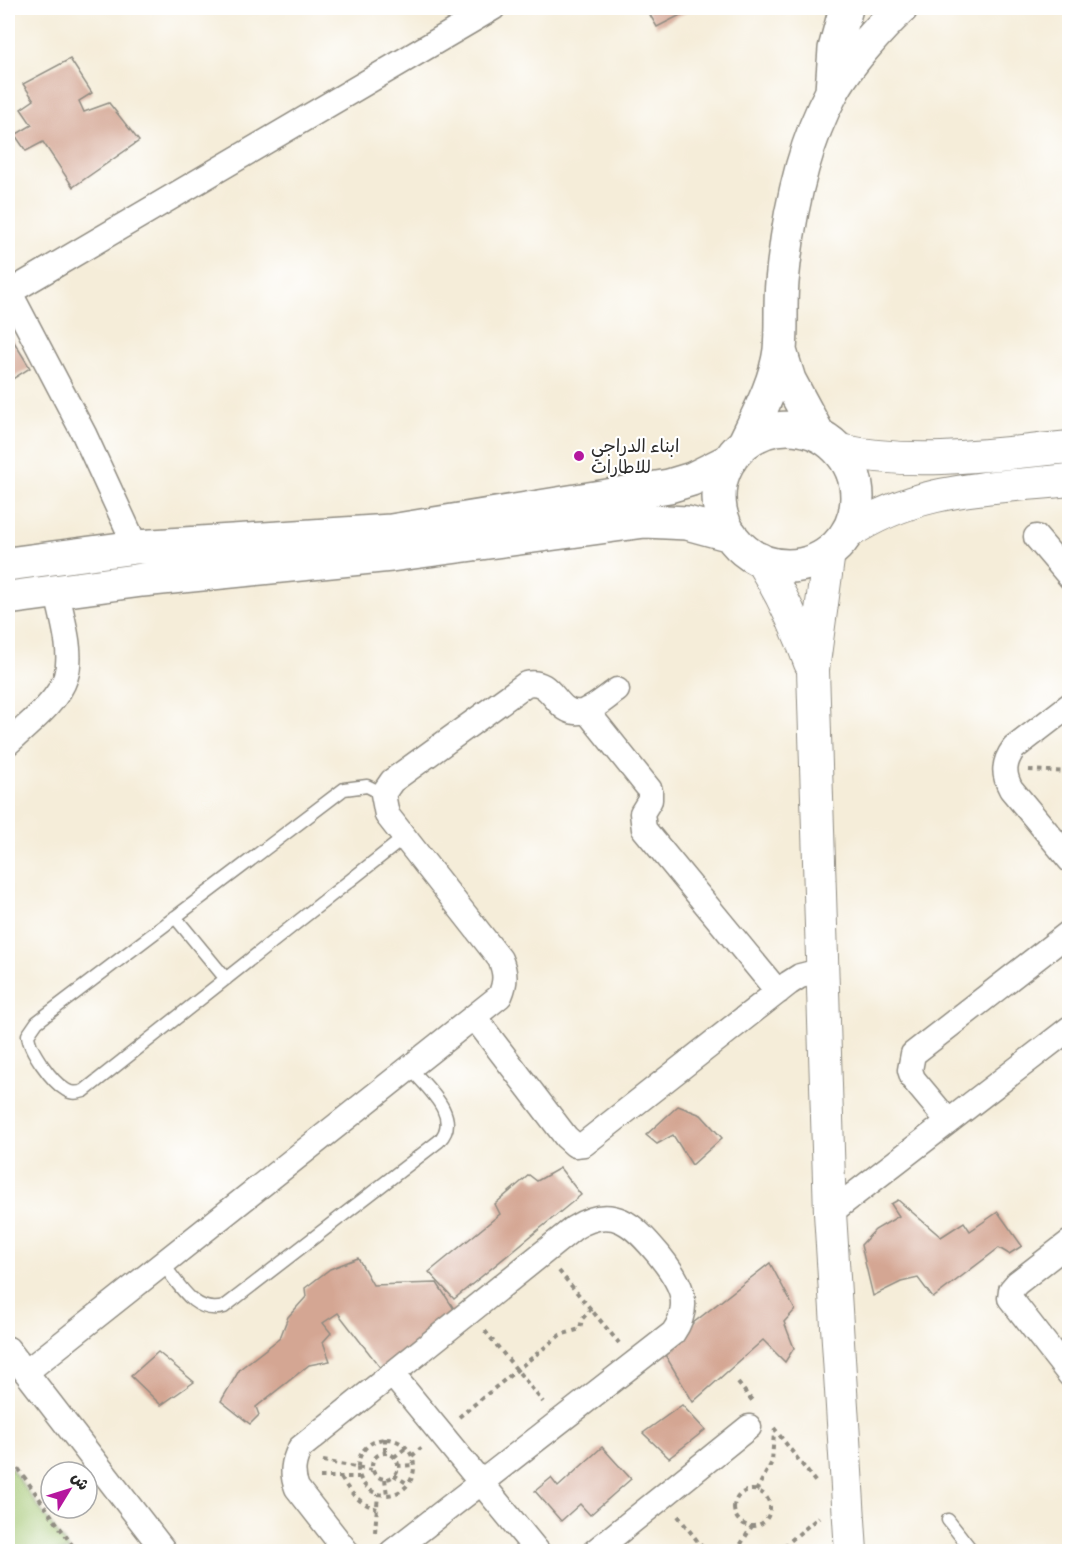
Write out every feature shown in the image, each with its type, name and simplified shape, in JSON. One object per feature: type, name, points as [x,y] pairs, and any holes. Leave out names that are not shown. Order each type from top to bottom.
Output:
[{"type":"main road","points":[[780,351],[789,380],[828,442],[849,465],[856,482],[857,501],[853,519],[837,544],[813,561],[795,565],[777,565],[759,559],[744,549],[731,535],[722,517],[719,497],[722,478],[759,414],[780,351],[782,282],[790,217],[807,153],[832,91],[870,42],[901,8]]},
{"type":"main road","points":[[832,91],[835,49],[844,9]]},
{"type":"main road","points":[[8,564],[136,547],[391,531],[669,486],[692,479],[737,452],[760,433],[780,428],[799,428],[828,442]]},
{"type":"main road","points":[[8,598],[56,590],[391,555],[645,521],[687,523],[731,535]]},
{"type":"street","points":[[136,547],[84,434],[8,290],[493,8]]},
{"type":"street","points":[[844,9],[870,42]]},
{"type":"street","points":[[828,442],[870,457],[917,460],[1070,447]]},
{"type":"street","points":[[850,1538],[830,1213],[813,670],[837,544],[871,518],[921,498],[1070,480]]},
{"type":"street","points":[[1036,537],[1070,577]]},
{"type":"street","points":[[759,559],[798,627],[813,670]]},
{"type":"street","points":[[8,743],[50,705],[66,678],[70,647],[56,590]]},
{"type":"street","points":[[26,1372],[411,1069],[500,996],[505,985],[505,972],[500,959],[384,808],[383,794],[392,781],[526,684],[540,683],[548,687],[568,710],[586,711],[617,690]]},
{"type":"street","points":[[1070,705],[1014,748],[1007,757],[1004,768],[1011,789],[1070,860]]},
{"type":"street","points":[[586,711],[650,790],[650,800],[642,813],[644,829],[778,992]]},
{"type":"street","points":[[948,1121],[913,1078],[910,1070],[913,1054],[1070,932]]},
{"type":"street","points":[[475,1018],[566,1137],[575,1144],[584,1144],[800,976],[824,970]]},
{"type":"street","points":[[830,1213],[1070,1028]]},
{"type":"street","points":[[347,1551],[297,1488],[294,1467],[307,1441],[574,1228],[595,1218],[619,1219],[640,1232],[680,1284],[684,1307],[679,1325],[673,1333],[481,1483],[383,1546]]},
{"type":"street","points":[[1070,1242],[1017,1283],[1011,1290],[1010,1298],[1070,1375]]},
{"type":"street","points":[[8,1349],[165,1551]]},
{"type":"street","points":[[392,1374],[538,1551]]},
{"type":"street","points":[[594,1551],[759,1419]]},
{"type":"lane","points":[[383,794],[367,786],[344,789],[31,1027],[28,1035],[31,1051],[61,1087],[76,1093],[84,1091],[405,837]]},
{"type":"lane","points":[[176,917],[226,979]]},
{"type":"lane","points":[[163,1264],[198,1305],[207,1309],[224,1307],[439,1141],[447,1130],[447,1116],[411,1069]]},
{"type":"lane","points":[[948,1520],[973,1551]]},
{"type":"path","points":[[1004,768],[1070,772]]},
{"type":"path","points":[[543,1253],[635,1362]]},
{"type":"path","points":[[412,1456],[560,1335],[580,1329],[582,1319],[591,1309]]},
{"type":"path","points":[[470,1312],[559,1422]]},
{"type":"path","points":[[738,1383],[759,1419],[774,1429],[821,1488]]},
{"type":"path","points":[[756,1491],[769,1502],[770,1510],[761,1524],[752,1526],[738,1519],[734,1511],[740,1495],[756,1491],[771,1462],[774,1429]]},
{"type":"path","points":[[385,1438],[385,1453]]},
{"type":"path","points":[[385,1438],[393,1439],[407,1447],[412,1456],[414,1466],[408,1484],[402,1490],[387,1495],[378,1494],[364,1485],[359,1477],[357,1467],[362,1450],[369,1444],[385,1438]]},
{"type":"path","points":[[394,1456],[407,1447]]},
{"type":"path","points":[[385,1453],[394,1456],[398,1466],[394,1475],[385,1479],[375,1475],[372,1470],[375,1458],[385,1453]]},
{"type":"path","points":[[8,1454],[77,1551]]},
{"type":"path","points":[[398,1466],[414,1466]]},
{"type":"path","points":[[294,1467],[357,1467],[372,1470]]},
{"type":"path","points":[[294,1467],[341,1477],[359,1477]]},
{"type":"path","points":[[394,1475],[408,1484]]},
{"type":"path","points":[[341,1477],[351,1494],[363,1504],[377,1509]]},
{"type":"path","points":[[385,1479],[387,1495]]},
{"type":"path","points":[[378,1494],[377,1509],[383,1546]]},
{"type":"path","points":[[662,1497],[706,1551]]},
{"type":"path","points":[[777,1551],[834,1505],[850,1538]]},
{"type":"path","points":[[736,1551],[752,1526]]},
{"type":"green space","points":[[8,1464],[39,1508],[39,1520],[48,1520],[70,1551],[8,1551]]},
{"type":"building","points":[[646,8],[694,8],[657,27]]},
{"type":"building","points":[[70,59],[92,93],[79,101],[84,112],[109,103],[139,141],[73,187],[43,142],[26,151],[15,135],[32,125],[21,109],[34,100],[23,84]]},
{"type":"building","points":[[8,332],[30,368],[8,382]]},
{"type":"building","points":[[678,1106],[701,1115],[722,1138],[692,1165],[673,1135],[657,1144],[646,1135]]},
{"type":"building","points":[[560,1168],[581,1195],[454,1299],[429,1272],[500,1214],[495,1204],[529,1175],[537,1181]]},
{"type":"building","points":[[898,1200],[941,1237],[964,1222],[970,1231],[998,1212],[1022,1246],[1009,1254],[999,1248],[933,1298],[918,1278],[901,1282],[873,1296],[861,1245],[875,1230],[899,1216],[891,1204]]},
{"type":"building","points":[[358,1258],[373,1285],[437,1283],[460,1318],[386,1375],[338,1313],[323,1323],[331,1333],[323,1342],[330,1361],[309,1365],[256,1407],[259,1415],[250,1424],[221,1401],[240,1369],[280,1338],[288,1317],[306,1297],[305,1288],[330,1269]]},
{"type":"building","points":[[770,1263],[795,1310],[784,1322],[794,1348],[785,1362],[763,1340],[693,1402],[661,1348]]},
{"type":"building","points":[[158,1352],[194,1382],[161,1405],[131,1376]]},
{"type":"building","points":[[682,1405],[705,1430],[669,1458],[643,1433]]},
{"type":"building","points":[[602,1447],[631,1479],[590,1515],[580,1504],[561,1521],[535,1491],[551,1478],[558,1487]]},
{"type":"place","name":"ابناء الدراجي للاطارات","points":[[579,456]]}]
